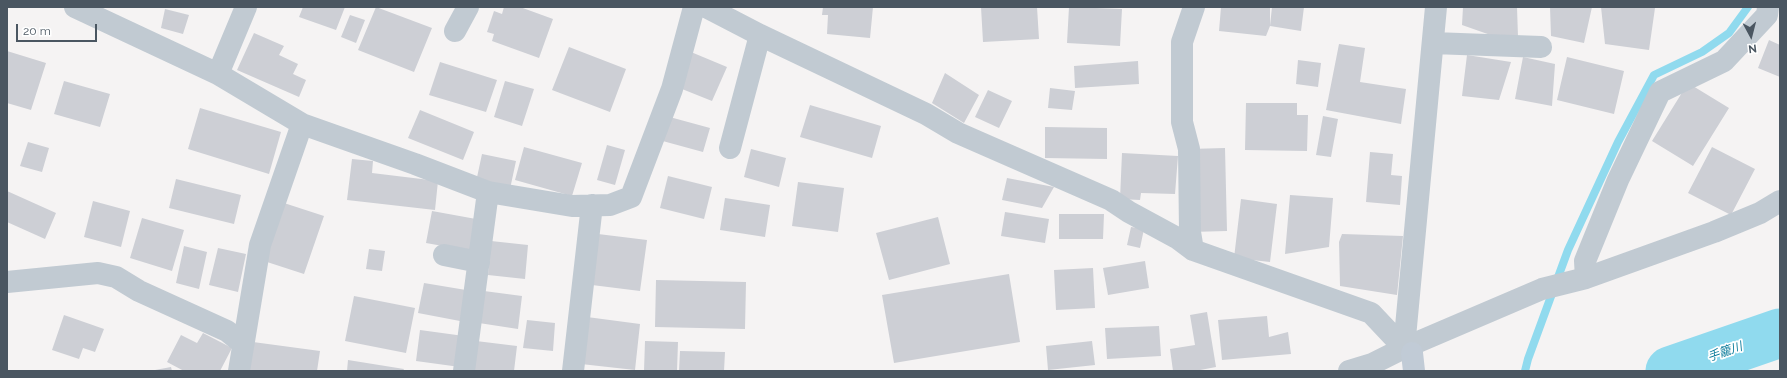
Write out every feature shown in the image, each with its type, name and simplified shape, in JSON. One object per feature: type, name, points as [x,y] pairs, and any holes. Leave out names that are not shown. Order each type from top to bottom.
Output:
[{"type":"street","points":[[76,7],[218,74],[302,124],[415,164],[488,192],[572,206],[610,205],[630,197],[672,89],[694,7]]},
{"type":"street","points":[[218,74],[246,7]]},
{"type":"street","points":[[455,31],[468,7]]},
{"type":"street","points":[[706,7],[760,35],[926,114],[958,133],[1111,200],[1129,212],[1177,238],[1193,250],[1371,313],[1410,357]]},
{"type":"street","points":[[1193,250],[1190,232],[1188,149],[1182,122],[1182,42],[1194,7]]},
{"type":"street","points":[[1410,357],[1436,7]]},
{"type":"street","points":[[1578,280],[1618,180],[1660,92],[1724,61],[1767,15],[1768,7]]},
{"type":"street","points":[[730,148],[760,35]]},
{"type":"street","points":[[1433,43],[1541,46]]},
{"type":"street","points":[[239,371],[260,245],[302,124]]},
{"type":"street","points":[[464,371],[488,192]]},
{"type":"street","points":[[1349,371],[1372,364],[1410,357],[1542,288],[1578,280],[1714,232],[1760,213],[1780,201]]},
{"type":"street","points":[[573,371],[592,205]]},
{"type":"street","points":[[444,255],[479,262]]},
{"type":"street","points":[[7,282],[98,273],[116,276],[139,291],[227,331],[243,344]]},
{"type":"building","points":[[303,7],[345,7],[336,30],[299,17]]},
{"type":"building","points":[[376,7],[432,28],[414,72],[358,50]]},
{"type":"building","points":[[504,7],[520,7],[553,19],[539,58],[492,41],[494,34],[487,32],[494,11],[502,14]]},
{"type":"building","points":[[823,7],[873,7],[870,38],[827,34],[828,15],[822,15]]},
{"type":"building","points":[[981,7],[1037,7],[1039,39],[983,42]]},
{"type":"building","points":[[1069,7],[1122,9],[1120,46],[1067,43]]},
{"type":"building","points":[[1221,7],[1270,7],[1270,26],[1266,36],[1219,31]]},
{"type":"building","points":[[1272,7],[1304,7],[1301,31],[1270,26]]},
{"type":"building","points":[[1463,7],[1517,7],[1518,37],[1499,38],[1462,25]]},
{"type":"building","points":[[1550,7],[1592,7],[1584,43],[1551,36]]},
{"type":"building","points":[[1601,7],[1655,8],[1649,50],[1605,44]]},
{"type":"building","points":[[165,9],[189,15],[183,34],[161,28]]},
{"type":"building","points":[[350,15],[365,20],[356,43],[341,37]]},
{"type":"building","points":[[254,33],[284,46],[279,55],[298,64],[293,74],[306,80],[299,97],[237,70]]},
{"type":"building","points":[[1769,40],[1780,45],[1780,77],[1758,68]]},
{"type":"building","points":[[1339,44],[1365,48],[1360,82],[1406,89],[1401,124],[1326,110]]},
{"type":"building","points":[[569,47],[626,69],[610,112],[552,90]]},
{"type":"building","points":[[7,51],[46,63],[31,110],[7,103]]},
{"type":"building","points":[[691,52],[727,67],[712,101],[677,87]]},
{"type":"building","points":[[1467,55],[1511,62],[1499,100],[1462,96]]},
{"type":"building","points":[[1523,57],[1555,64],[1552,106],[1515,99]]},
{"type":"building","points":[[1567,57],[1624,71],[1614,114],[1557,100]]},
{"type":"building","points":[[1298,60],[1321,63],[1318,87],[1296,84]]},
{"type":"building","points":[[1138,61],[1139,84],[1075,88],[1074,66]]},
{"type":"building","points":[[440,62],[497,80],[486,112],[429,95]]},
{"type":"building","points":[[945,73],[979,95],[964,123],[932,103]]},
{"type":"building","points":[[64,81],[110,94],[100,127],[54,114]]},
{"type":"building","points":[[505,81],[534,89],[522,126],[494,117]]},
{"type":"building","points":[[1688,83],[1729,108],[1693,166],[1652,141]]},
{"type":"building","points":[[1050,88],[1075,91],[1072,110],[1048,108]]},
{"type":"building","points":[[988,90],[1012,101],[999,128],[975,117]]},
{"type":"building","points":[[1246,103],[1297,103],[1297,115],[1308,115],[1307,151],[1245,150]]},
{"type":"building","points":[[810,105],[881,126],[872,158],[800,137]]},
{"type":"building","points":[[200,108],[281,132],[269,174],[188,149]]},
{"type":"building","points":[[420,110],[474,132],[463,160],[408,138]]},
{"type":"building","points":[[666,116],[710,128],[703,152],[659,140]]},
{"type":"building","points":[[1323,116],[1338,119],[1331,157],[1316,155]]},
{"type":"building","points":[[1045,127],[1107,128],[1107,159],[1045,158]]},
{"type":"building","points":[[28,142],[49,148],[42,172],[20,166]]},
{"type":"building","points":[[607,145],[625,150],[615,185],[597,180]]},
{"type":"building","points":[[524,147],[582,163],[572,196],[515,180]]},
{"type":"building","points":[[1712,147],[1755,169],[1731,215],[1688,193]]},
{"type":"building","points":[[1225,148],[1227,231],[1190,232],[1189,149]]},
{"type":"building","points":[[751,149],[786,158],[779,187],[744,177]]},
{"type":"building","points":[[1370,152],[1393,154],[1391,175],[1402,176],[1400,205],[1366,202]]},
{"type":"building","points":[[1122,153],[1178,156],[1175,194],[1141,193],[1140,200],[1120,199]]},
{"type":"building","points":[[482,154],[516,161],[510,189],[476,182]]},
{"type":"building","points":[[352,159],[373,161],[372,173],[438,181],[435,210],[347,200]]},
{"type":"building","points":[[668,176],[712,187],[704,219],[660,208]]},
{"type":"building","points":[[1007,178],[1054,187],[1042,208],[1002,200]]},
{"type":"building","points":[[176,179],[241,195],[234,224],[169,208]]},
{"type":"building","points":[[798,182],[844,188],[838,232],[792,226]]},
{"type":"building","points":[[7,191],[56,213],[45,239],[7,222]]},
{"type":"building","points":[[1290,195],[1333,198],[1329,247],[1285,254]]},
{"type":"building","points":[[725,198],[770,205],[765,237],[720,230]]},
{"type":"building","points":[[1241,199],[1277,204],[1270,262],[1234,258]]},
{"type":"building","points":[[93,201],[130,211],[121,247],[84,237]]},
{"type":"building","points":[[284,203],[324,216],[304,274],[264,261]]},
{"type":"building","points":[[432,211],[476,219],[471,251],[426,243]]},
{"type":"building","points":[[1005,212],[1049,219],[1045,243],[1001,236]]},
{"type":"building","points":[[1059,214],[1104,214],[1103,239],[1059,239]]},
{"type":"building","points":[[938,217],[950,264],[889,280],[876,233]]},
{"type":"building","points":[[142,218],[184,230],[172,271],[130,258]]},
{"type":"building","points":[[1131,227],[1144,229],[1140,248],[1127,245]]},
{"type":"building","points":[[598,234],[647,240],[640,291],[592,285]]},
{"type":"building","points":[[1342,234],[1403,236],[1397,295],[1340,286],[1339,242]]},
{"type":"building","points":[[491,241],[528,245],[525,279],[488,275]]},
{"type":"building","points":[[184,246],[207,252],[199,289],[176,283]]},
{"type":"building","points":[[218,248],[246,254],[238,292],[209,285]]},
{"type":"building","points":[[369,249],[385,251],[382,271],[366,269]]},
{"type":"building","points":[[1145,261],[1149,288],[1108,295],[1103,268]]},
{"type":"building","points":[[1093,268],[1095,308],[1056,310],[1054,270]]},
{"type":"building","points":[[1009,274],[1020,342],[894,363],[882,295]]},
{"type":"building","points":[[656,280],[746,282],[745,329],[655,327]]},
{"type":"building","points":[[424,283],[466,290],[460,321],[418,313]]},
{"type":"building","points":[[484,291],[522,296],[518,329],[479,323]]},
{"type":"building","points":[[354,296],[415,308],[406,353],[345,341]]},
{"type":"building","points":[[1207,312],[1216,367],[1195,371],[1173,371],[1170,349],[1195,345],[1190,315]]},
{"type":"building","points":[[64,315],[104,329],[95,352],[83,348],[79,359],[52,350]]},
{"type":"building","points":[[1267,316],[1269,337],[1288,332],[1291,354],[1222,360],[1218,320]]},
{"type":"building","points":[[587,317],[640,324],[635,370],[581,364]]},
{"type":"building","points":[[527,320],[555,323],[553,351],[523,348]]},
{"type":"building","points":[[1159,326],[1161,356],[1107,359],[1105,328]]},
{"type":"building","points":[[420,330],[464,336],[460,367],[416,361]]},
{"type":"building","points":[[203,333],[232,348],[220,371],[184,371],[167,362],[181,335],[197,343]]},
{"type":"building","points":[[476,341],[517,346],[514,371],[472,371]]},
{"type":"building","points":[[645,341],[678,342],[677,371],[644,371]]},
{"type":"building","points":[[1092,341],[1095,365],[1048,370],[1046,346]]},
{"type":"building","points":[[253,342],[320,351],[317,371],[249,371]]},
{"type":"building","points":[[680,351],[725,352],[724,371],[679,371]]},
{"type":"building","points":[[348,360],[404,369],[403,371],[347,371]]},
{"type":"building","points":[[171,367],[172,371],[155,371],[155,370]]},
{"type":"waterway","points":[[1525,371],[1568,250],[1618,142],[1654,75],[1702,52],[1729,33],[1748,7]]},
{"type":"waterway","name":"手籠川","points":[[1670,371],[1780,333]]}]
